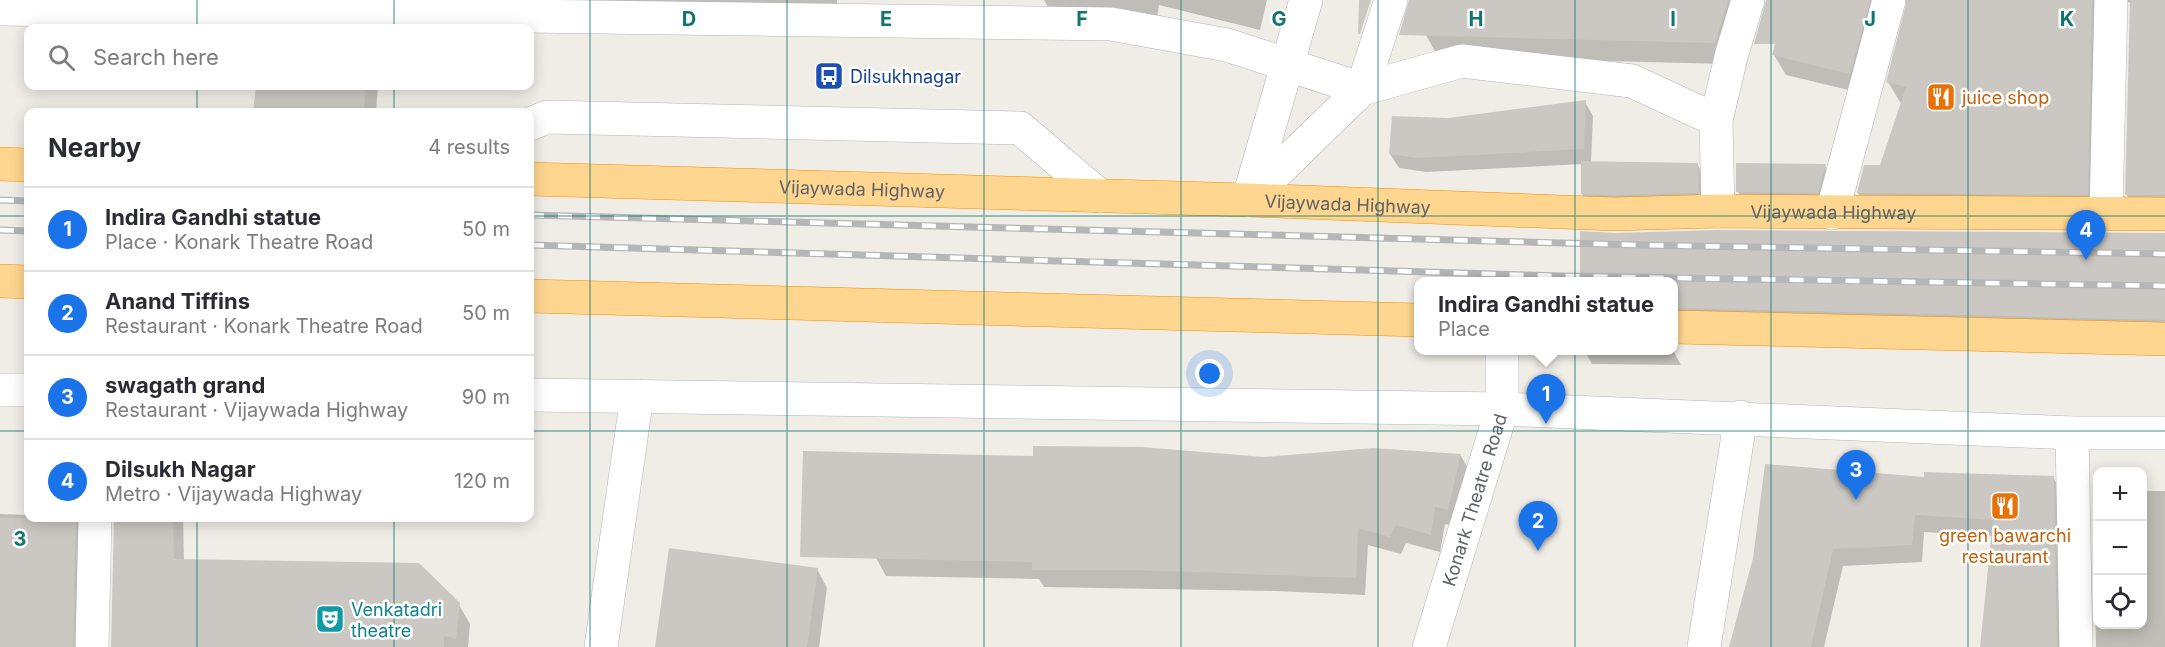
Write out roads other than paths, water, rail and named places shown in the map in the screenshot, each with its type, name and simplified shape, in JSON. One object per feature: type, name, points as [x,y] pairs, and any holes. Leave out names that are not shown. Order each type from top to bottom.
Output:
[{"type":"highway","points":[[0,164],[24,165]]},
{"type":"highway","name":"Vijaywada Highway","points":[[534,179],[1248,200],[1614,214],[1718,211],[2165,214]]},
{"type":"highway","points":[[0,282],[24,282]]},
{"type":"highway","points":[[534,296],[1414,320]]},
{"type":"highway","points":[[1678,327],[2165,339]]},
{"type":"street","points":[[1248,200],[1306,0]]},
{"type":"street","points":[[1248,200],[1362,89],[1390,0]]},
{"type":"street","points":[[1718,211],[1716,120],[1732,53],[1748,0]]},
{"type":"street","points":[[1832,213],[1889,0]]},
{"type":"street","points":[[2106,214],[2111,0]]},
{"type":"street","points":[[0,9],[1110,24],[1227,45],[1362,89],[1462,61],[1632,81],[1716,120]]},
{"type":"street","points":[[534,122],[547,117],[1020,128],[1100,196]]},
{"type":"street","name":"Konark Theatre Road","points":[[1429,647],[1502,409],[1502,355]]},
{"type":"street","points":[[0,390],[24,390]]},
{"type":"street","points":[[534,395],[1502,409],[1741,417],[2072,433],[2165,433]]},
{"type":"street","points":[[601,647],[637,396]]},
{"type":"street","points":[[1704,647],[1741,417]]},
{"type":"street","points":[[2072,433],[2076,647]]},
{"type":"street","points":[[92,647],[95,522]]},
{"type":"railway","points":[[0,200],[24,201]]},
{"type":"railway","points":[[534,215],[1637,245],[2165,254]]},
{"type":"railway","points":[[0,230],[24,231]]},
{"type":"railway","points":[[534,245],[1620,277]]},
{"type":"railway","points":[[1678,278],[2165,286]]},
{"type":"place","name":"Dilsukhnagar","points":[[829,76]]},
{"type":"place","name":"juice shop","points":[[1941,97]]},
{"type":"place","name":"Dilsukh Nagar","points":[[2086,260]]},
{"type":"place","name":"Indira Gandhi statue","points":[[1546,424]]},
{"type":"place","name":"swagath grand","points":[[1856,500]]},
{"type":"place","name":"green bawarchi restaurant","points":[[2005,506]]},
{"type":"place","name":"Anand Tiffins","points":[[1538,551]]},
{"type":"place","name":"Venkatadri theatre","points":[[330,619]]}]
